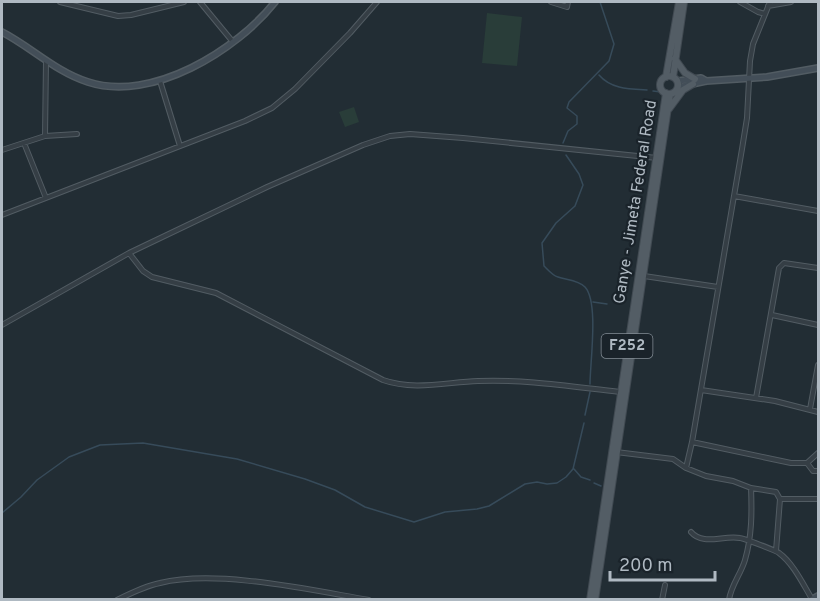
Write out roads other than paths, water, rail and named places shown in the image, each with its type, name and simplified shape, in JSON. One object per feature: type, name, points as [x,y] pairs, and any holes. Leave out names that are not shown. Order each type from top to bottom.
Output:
[{"type":"main road","points":[[2,32],[79,79],[100,85],[126,87],[160,81],[198,64],[232,42],[258,21],[275,2]]},
{"type":"main road","points":[[674,80],[679,2]]},
{"type":"main road","points":[[684,2],[675,59],[674,80],[676,91],[668,94],[661,89],[660,85],[663,79],[674,80],[694,81]]},
{"type":"main road","points":[[675,59],[694,81]]},
{"type":"main road","points":[[668,112],[683,90],[701,78],[706,81],[748,79],[819,68]]},
{"type":"main road","name":"Ganye - Jimeta Federal Road","points":[[590,600],[594,594],[614,452],[643,276],[658,158],[668,112],[668,94]]},
{"type":"main road","name":"Ganye - Jimeta Federal Road","points":[[614,452],[620,392],[668,94]]},
{"type":"main road","points":[[812,599],[819,596]]},
{"type":"street","points":[[60,2],[118,16],[184,2]]},
{"type":"street","points":[[200,2],[232,42]]},
{"type":"street","points":[[2,215],[245,121],[272,108],[320,64],[377,2]]},
{"type":"street","points":[[551,2],[567,7],[568,2]]},
{"type":"street","points":[[740,2],[765,14]]},
{"type":"street","points":[[686,468],[747,118],[748,79],[753,44],[769,4],[791,2]]},
{"type":"street","points":[[45,136],[46,60]]},
{"type":"street","points":[[160,81],[180,146]]},
{"type":"street","points":[[2,150],[45,136],[77,134]]},
{"type":"street","points":[[2,325],[129,253],[267,188],[363,145],[390,136],[410,134],[463,138],[658,158]]},
{"type":"street","points":[[24,143],[46,198]]},
{"type":"street","points":[[734,196],[819,211]]},
{"type":"street","points":[[129,253],[143,272],[152,278],[216,293],[395,385],[498,381],[620,392]]},
{"type":"street","points":[[756,398],[781,264],[819,267]]},
{"type":"street","points":[[643,276],[718,287]]},
{"type":"street","points":[[772,315],[819,325]]},
{"type":"street","points":[[810,409],[819,365]]},
{"type":"street","points":[[701,390],[756,398],[819,412]]},
{"type":"street","points":[[692,442],[778,461],[807,463],[819,453]]},
{"type":"street","points":[[614,452],[673,459],[686,468],[706,476],[776,492],[780,499],[776,550]]},
{"type":"street","points":[[807,463],[813,471],[819,471]]},
{"type":"street","points":[[729,600],[730,591],[745,561],[750,543],[751,488]]},
{"type":"street","points":[[780,499],[819,499]]},
{"type":"street","points":[[691,532],[701,539],[740,538],[776,550],[795,572],[812,599]]},
{"type":"street","points":[[117,600],[159,583],[182,579],[272,585],[369,600]]},
{"type":"street","points":[[662,600],[665,585]]},
{"type":"waterway","points":[[563,143],[568,131],[577,124],[577,116],[567,108],[569,102],[609,61],[614,44],[600,2]]},
{"type":"waterway","points":[[599,75],[615,86],[647,90]]},
{"type":"waterway","points":[[653,91],[661,92]]},
{"type":"waterway","points":[[566,155],[579,174],[583,185],[575,206],[556,223],[542,243],[544,266],[556,276],[582,285],[589,295],[593,319],[590,384]]},
{"type":"waterway","points":[[593,302],[607,304]]},
{"type":"waterway","points":[[585,415],[590,392]]},
{"type":"waterway","points":[[2,513],[37,480],[69,457],[100,445],[143,443],[237,459],[305,479],[335,490],[365,507],[414,522],[445,512],[489,506],[525,484],[557,483],[573,469],[584,423]]},
{"type":"waterway","points":[[574,469],[581,477],[590,480]]},
{"type":"waterway","points":[[594,483],[601,486]]}]
